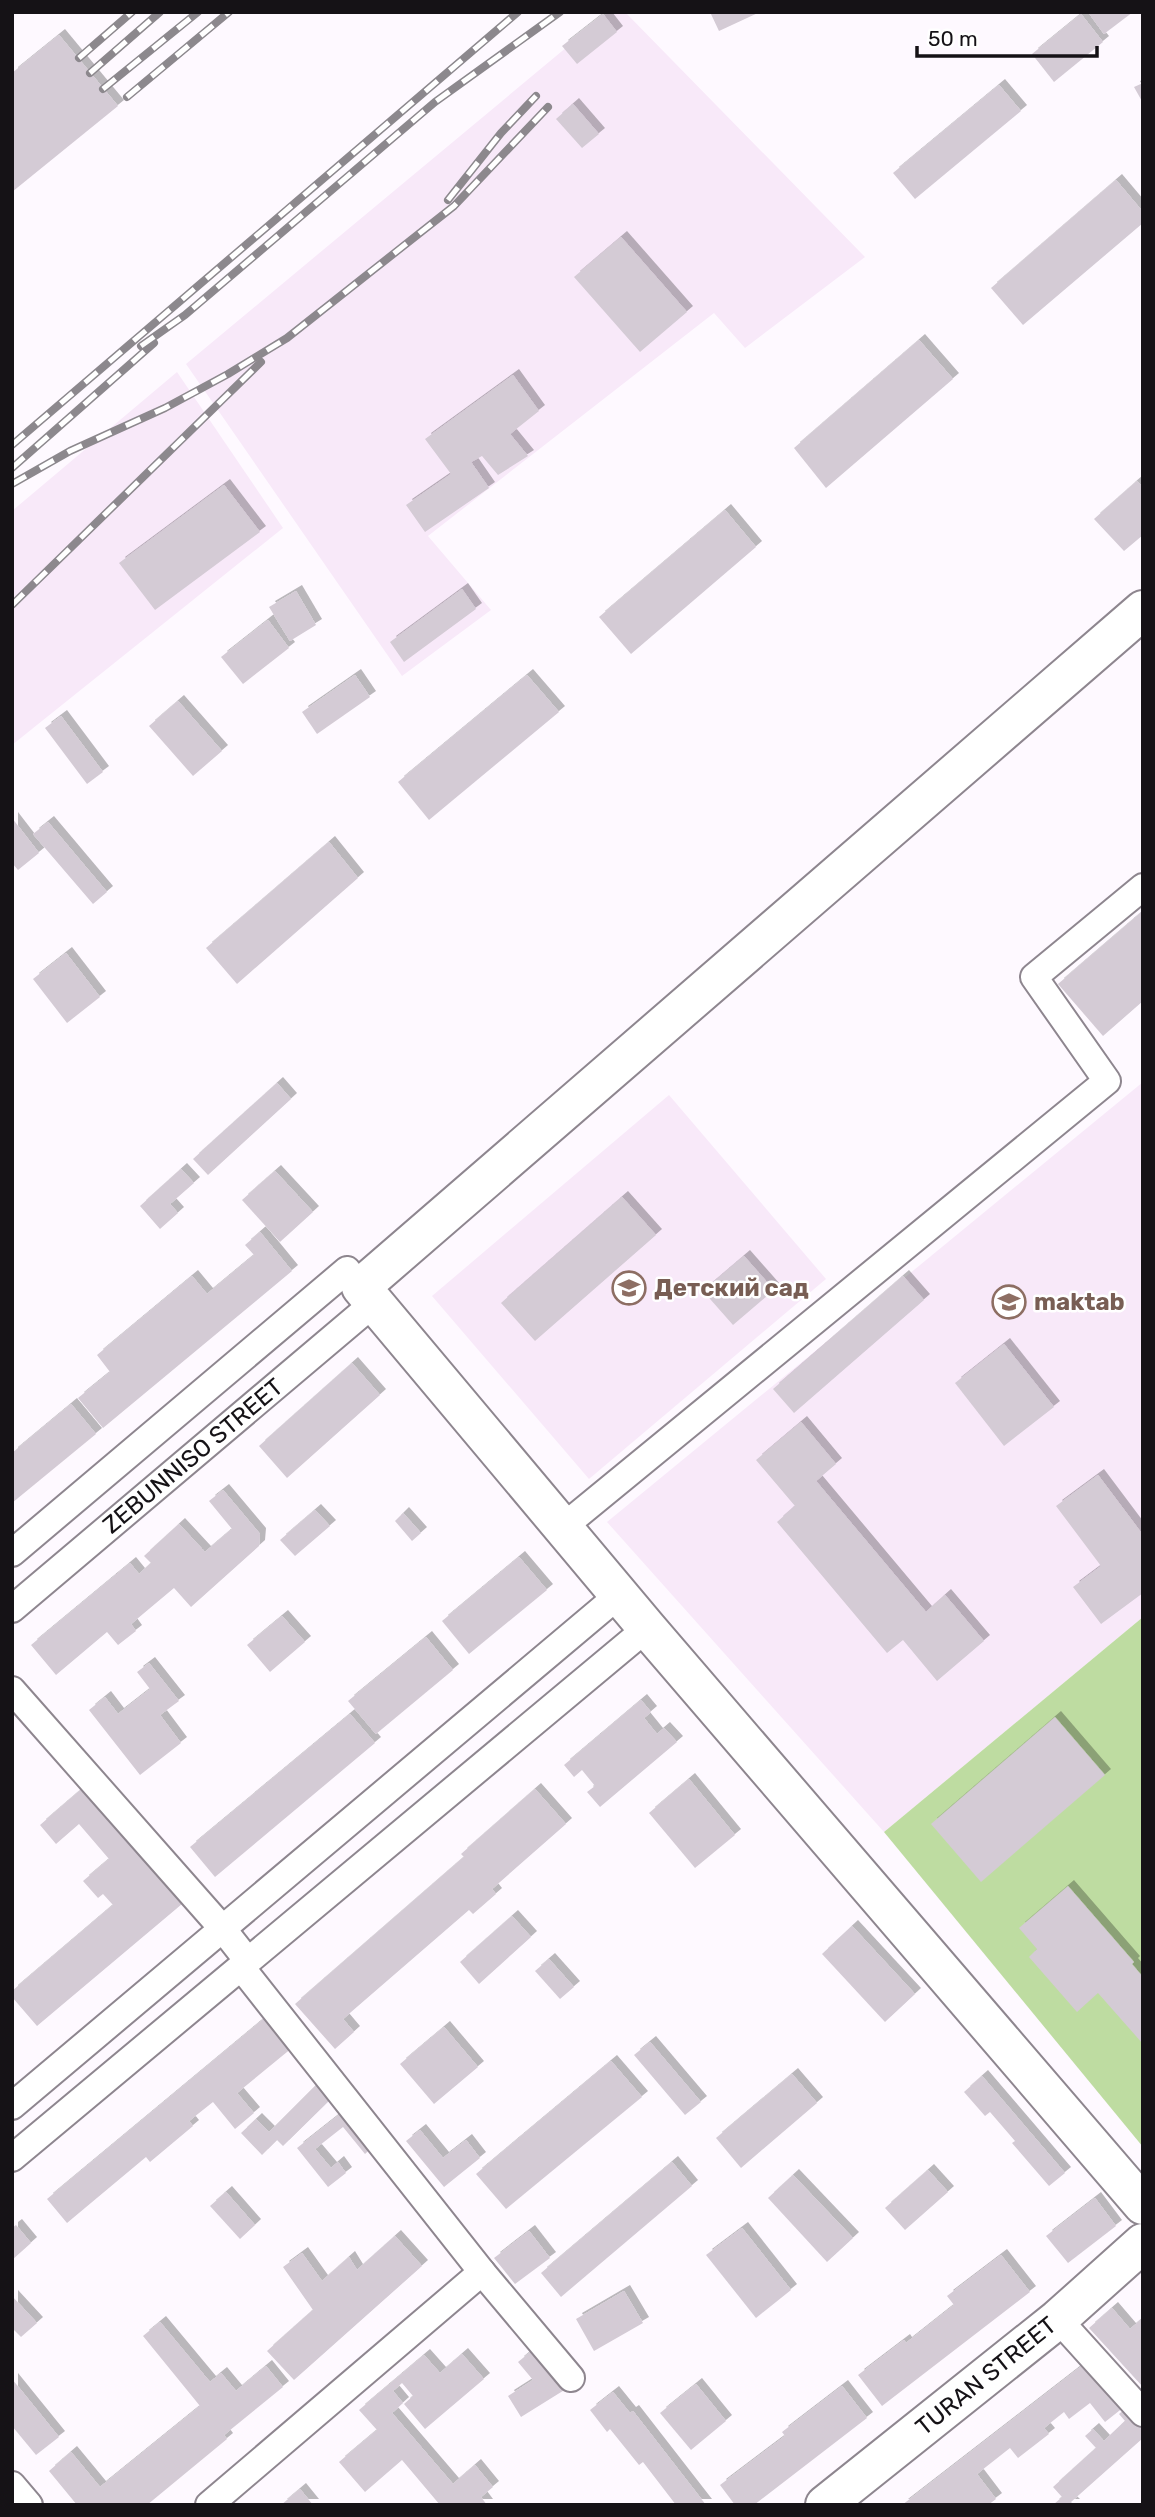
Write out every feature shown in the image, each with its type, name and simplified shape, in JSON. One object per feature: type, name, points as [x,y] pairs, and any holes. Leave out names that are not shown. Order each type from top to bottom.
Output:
[{"type":"street","points":[[1143,610],[367,1295],[647,1628],[1143,2205]]},
{"type":"street","points":[[564,1527],[1107,1081],[1034,977],[1143,887]]},
{"type":"street","name":"ZEBUNNISO STREET","points":[[12,1553],[347,1270],[367,1295],[12,1609]]},
{"type":"street","points":[[12,2106],[620,1594]]},
{"type":"street","points":[[12,2158],[647,1628]]},
{"type":"street","points":[[12,1690],[222,1928],[244,1964],[482,2272],[571,2378]]},
{"type":"street","name":"TURAN STREET","points":[[825,2505],[1058,2319],[1143,2243]]},
{"type":"street","points":[[209,2505],[482,2272]]},
{"type":"street","points":[[1058,2319],[1143,2413]]},
{"type":"street","points":[[12,2485],[29,2505]]},
{"type":"shaded area","points":[[609,12],[625,12],[865,257],[745,348],[714,313],[428,536],[491,610],[402,676],[186,364]]},
{"type":"shaded area","points":[[177,372],[283,528],[12,745],[12,511]]},
{"type":"shaded area","name":"maktab","points":[[1143,1082],[1143,1617],[884,1832],[607,1522]]},
{"type":"shaded area","name":"Детский сад","points":[[669,1095],[826,1279],[589,1479],[432,1296]]},
{"type":"green space","points":[[1143,1617],[1143,2147],[884,1832]]},
{"type":"building","points":[[710,12],[760,12],[719,31]]},
{"type":"building","points":[[1088,12],[1133,12],[1104,34]]},
{"type":"building","points":[[603,14],[617,32],[577,64],[562,46]]},
{"type":"building","points":[[1081,14],[1103,42],[1054,82],[1032,54]]},
{"type":"building","points":[[59,35],[118,106],[12,192],[12,73]]},
{"type":"building","points":[[1143,83],[1143,103],[1134,87]]},
{"type":"building","points":[[999,85],[1021,111],[915,199],[893,173]]},
{"type":"building","points":[[573,104],[599,134],[582,148],[556,119]]},
{"type":"building","points":[[1116,180],[1143,212],[1143,223],[1023,325],[991,288]]},
{"type":"building","points":[[621,237],[687,312],[640,352],[574,277]]},
{"type":"building","points":[[919,340],[953,379],[826,488],[794,448]]},
{"type":"building","points":[[513,375],[539,411],[510,434],[528,456],[498,475],[482,456],[471,462],[489,488],[425,532],[406,505],[451,474],[425,439]]},
{"type":"building","points":[[1137,481],[1143,487],[1143,535],[1124,551],[1094,519]]},
{"type":"building","points":[[224,485],[260,532],[155,610],[119,563]]},
{"type":"building","points":[[725,510],[756,547],[631,654],[599,617]]},
{"type":"building","points":[[462,589],[476,609],[404,662],[390,642]]},
{"type":"building","points":[[296,591],[316,625],[290,641],[269,607]]},
{"type":"building","points":[[268,620],[289,648],[243,684],[221,657]]},
{"type":"building","points":[[355,675],[370,697],[317,734],[302,712]]},
{"type":"building","points":[[527,675],[559,712],[429,820],[398,782]]},
{"type":"building","points":[[178,701],[222,751],[193,776],[149,726]]},
{"type":"building","points":[[61,716],[103,772],[87,784],[45,728]]},
{"type":"building","points":[[12,818],[39,853],[18,870],[12,863]]},
{"type":"building","points":[[48,822],[107,892],[93,904],[33,834]]},
{"type":"building","points":[[329,842],[358,878],[237,984],[206,948]]},
{"type":"building","points":[[1143,911],[1143,1001],[1103,1036],[1058,984]]},
{"type":"building","points":[[66,953],[100,997],[67,1023],[33,979]]},
{"type":"building","points":[[277,1083],[291,1099],[208,1175],[193,1159]]},
{"type":"building","points":[[181,1169],[194,1183],[170,1204],[178,1213],[160,1229],[140,1206]]},
{"type":"building","points":[[275,1171],[313,1212],[280,1242],[242,1200]]},
{"type":"building","points":[[622,1197],[656,1235],[535,1341],[501,1303]]},
{"type":"building","points":[[260,1232],[292,1271],[103,1428],[78,1398],[110,1372],[97,1355],[192,1276],[207,1294],[254,1255],[245,1245]]},
{"type":"building","points":[[744,1256],[774,1290],[733,1325],[703,1291]]},
{"type":"building","points":[[903,1276],[924,1300],[794,1413],[773,1389]]},
{"type":"building","points":[[1004,1344],[1054,1407],[1004,1446],[955,1383]]},
{"type":"building","points":[[352,1363],[380,1395],[287,1478],[259,1446]]},
{"type":"building","points":[[71,1404],[96,1434],[12,1503],[12,1453]]},
{"type":"building","points":[[801,1422],[836,1464],[816,1481],[926,1612],[945,1595],[984,1641],[937,1681],[903,1640],[887,1653],[777,1522],[795,1506],[756,1460]]},
{"type":"building","points":[[1098,1475],[1143,1535],[1143,1593],[1101,1624],[1073,1587],[1101,1566],[1056,1506]]},
{"type":"building","points":[[223,1490],[260,1534],[259,1546],[191,1607],[174,1588],[131,1624],[136,1631],[118,1645],[107,1632],[56,1675],[31,1645],[130,1563],[139,1574],[151,1563],[144,1556],[179,1524],[205,1552],[232,1529],[209,1501]]},
{"type":"building","points":[[315,1510],[330,1526],[295,1556],[280,1540]]},
{"type":"building","points":[[403,1513],[421,1533],[412,1541],[395,1521]]},
{"type":"building","points":[[519,1557],[547,1590],[469,1654],[442,1621]]},
{"type":"building","points":[[282,1616],[305,1642],[270,1672],[247,1645]]},
{"type":"building","points":[[426,1637],[453,1670],[376,1734],[348,1701]]},
{"type":"building","points":[[149,1663],[179,1701],[160,1715],[181,1743],[140,1775],[89,1710],[105,1697],[118,1714],[150,1689],[137,1672]]},
{"type":"building","points":[[641,1700],[651,1712],[644,1718],[657,1734],[664,1728],[677,1742],[600,1807],[587,1792],[595,1786],[582,1770],[574,1777],[564,1765]]},
{"type":"building","points":[[350,1714],[375,1743],[215,1877],[190,1847]]},
{"type":"building","points":[[1055,1717],[1105,1775],[981,1882],[931,1824]]},
{"type":"building","points":[[689,1779],[735,1835],[695,1868],[649,1813]]},
{"type":"building","points":[[83,1788],[182,1904],[37,2026],[12,1997],[12,1991],[113,1905],[103,1894],[98,1898],[83,1881],[109,1859],[79,1824],[56,1844],[40,1825]]},
{"type":"building","points":[[535,1789],[566,1824],[492,1889],[496,1894],[473,1914],[469,1910],[343,2019],[354,2032],[335,2049],[295,2004],[464,1857],[461,1854]]},
{"type":"building","points":[[1068,1886],[1134,1962],[1132,1964],[1143,1977],[1143,2044],[1098,1993],[1077,2012],[1029,1957],[1037,1949],[1019,1928]]},
{"type":"building","points":[[512,1916],[531,1937],[479,1984],[460,1962]]},
{"type":"building","points":[[852,1926],[915,1994],[885,2022],[822,1954]]},
{"type":"building","points":[[549,1959],[574,1987],[560,1999],[535,1971]]},
{"type":"building","points":[[272,2012],[298,2043],[237,2093],[254,2113],[235,2129],[213,2102],[189,2121],[193,2126],[150,2162],[146,2157],[67,2223],[47,2199]]},
{"type":"building","points":[[444,2027],[478,2067],[434,2104],[400,2064]]},
{"type":"building","points":[[650,2042],[701,2102],[685,2115],[634,2055]]},
{"type":"building","points":[[611,2061],[642,2097],[506,2209],[476,2174]]},
{"type":"building","points":[[792,2074],[817,2103],[741,2168],[716,2138]]},
{"type":"building","points":[[982,2076],[1065,2173],[1049,2186],[1012,2143],[1015,2141],[990,2112],[985,2116],[964,2092]]},
{"type":"building","points":[[324,2077],[338,2092],[283,2146],[277,2140],[262,2155],[241,2133],[256,2119],[269,2132]]},
{"type":"building","points":[[349,2107],[377,2143],[365,2154],[343,2127],[315,2149],[331,2168],[338,2162],[346,2173],[328,2187],[297,2148]]},
{"type":"building","points":[[420,2130],[443,2158],[466,2140],[480,2158],[444,2187],[406,2141]]},
{"type":"building","points":[[672,2162],[692,2186],[561,2297],[541,2273]]},
{"type":"building","points":[[928,2170],[948,2192],[905,2230],[885,2208]]},
{"type":"building","points":[[793,2175],[853,2238],[827,2262],[768,2198]]},
{"type":"building","points":[[226,2192],[255,2225],[240,2239],[210,2206]]},
{"type":"building","points":[[1095,2198],[1116,2226],[1068,2263],[1046,2236]]},
{"type":"building","points":[[16,2225],[31,2243],[12,2260],[12,2228]]},
{"type":"building","points":[[742,2228],[791,2290],[756,2318],[706,2255]]},
{"type":"building","points":[[529,2231],[550,2258],[515,2284],[494,2258]]},
{"type":"building","points":[[395,2236],[422,2266],[294,2380],[267,2351],[313,2310],[283,2267],[302,2253],[322,2281],[349,2257],[357,2270]]},
{"type":"building","points":[[1001,2255],[1030,2292],[882,2406],[858,2375],[904,2340],[906,2343],[954,2305],[947,2296]]},
{"type":"building","points":[[624,2291],[643,2323],[594,2351],[576,2319]]},
{"type":"building","points":[[12,2296],[37,2323],[21,2337],[12,2328]]},
{"type":"building","points":[[1112,2308],[1130,2329],[1143,2318],[1143,2387],[1089,2328]]},
{"type":"building","points":[[160,2322],[210,2382],[221,2373],[236,2391],[266,2366],[283,2387],[224,2435],[227,2439],[147,2505],[77,2505],[49,2471],[71,2452],[100,2487],[200,2406],[143,2336]]},
{"type":"building","points":[[534,2349],[566,2389],[521,2417],[508,2396],[533,2380],[518,2362]]},
{"type":"building","points":[[462,2354],[484,2379],[425,2429],[404,2404],[413,2396],[402,2383],[393,2391],[403,2403],[392,2413],[453,2484],[475,2465],[493,2487],[481,2497],[487,2505],[440,2505],[402,2460],[365,2492],[339,2462],[377,2430],[359,2410],[424,2355],[440,2373]]},
{"type":"building","points":[[1088,2361],[1124,2407],[1105,2422],[1090,2403],[1069,2419],[1064,2412],[1044,2428],[1049,2434],[1018,2458],[1010,2448],[977,2474],[996,2499],[988,2505],[902,2505]]},
{"type":"building","points":[[12,2379],[59,2437],[36,2455],[12,2426]]},
{"type":"building","points":[[696,2384],[726,2421],[691,2450],[660,2413]]},
{"type":"building","points":[[842,2386],[867,2418],[754,2505],[735,2505],[720,2485],[785,2436],[782,2432]]},
{"type":"building","points":[[613,2392],[630,2413],[633,2411],[706,2505],[676,2505],[643,2462],[639,2465],[610,2429],[607,2432],[590,2410]]},
{"type":"building","points":[[1127,2407],[1143,2425],[1143,2438],[1071,2502],[1074,2505],[1053,2505],[1062,2497],[1053,2487],[1096,2448],[1085,2436],[1093,2429],[1104,2441],[1125,2421],[1119,2414]]},
{"type":"building","points":[[300,2489],[313,2505],[281,2505]]},
{"type":"railway","points":[[79,58],[132,12]]},
{"type":"railway","points":[[90,73],[160,12]]},
{"type":"railway","points":[[103,89],[198,12]]},
{"type":"railway","points":[[127,97],[229,12]]},
{"type":"railway","points":[[12,445],[518,12]]},
{"type":"railway","points":[[141,346],[185,315],[435,102],[560,12]]},
{"type":"railway","points":[[448,200],[501,133],[536,96]]},
{"type":"railway","points":[[12,484],[70,451],[165,408],[287,338],[454,206],[548,107]]},
{"type":"railway","points":[[12,468],[154,343]]},
{"type":"railway","points":[[12,605],[261,362]]},
{"type":"place","name":"Детский сад","points":[[629,1288]]},
{"type":"place","name":"maktab","points":[[1009,1302]]}]
